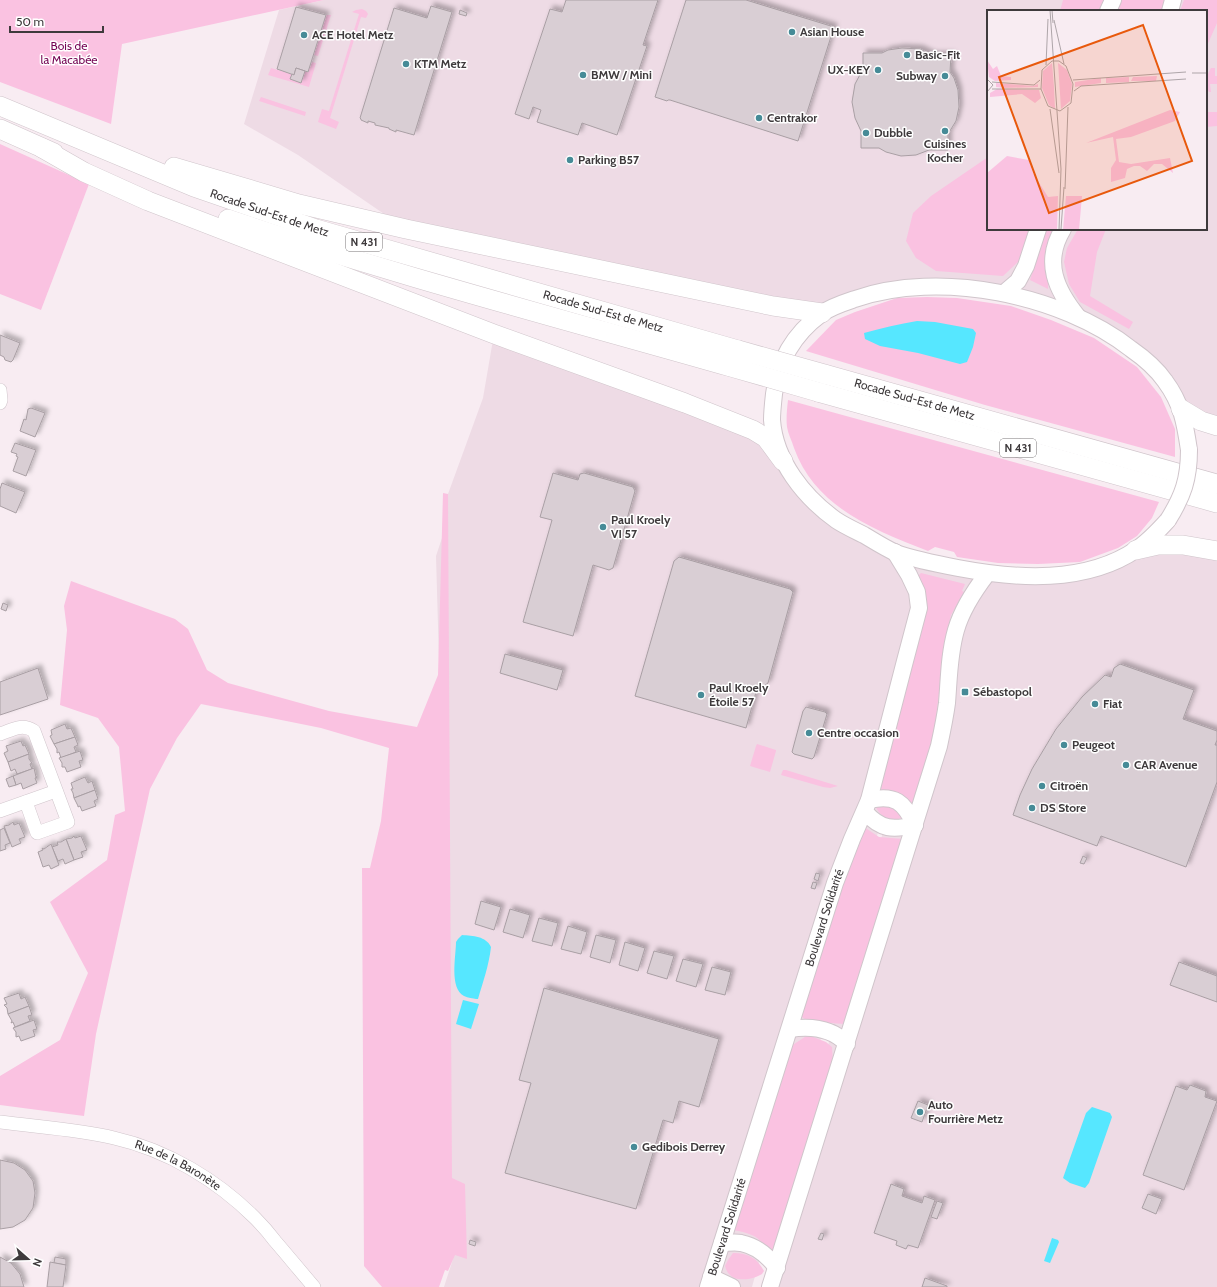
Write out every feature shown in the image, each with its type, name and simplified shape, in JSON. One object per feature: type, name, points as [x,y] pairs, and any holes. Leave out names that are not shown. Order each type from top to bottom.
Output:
[{"type":"highway","name":"Rocade Sud-Est de Metz","points":[[0,106],[194,187],[316,228],[738,350],[1217,484]]},
{"type":"highway","name":"Rocade Sud-Est de Metz","points":[[0,129],[42,148],[210,213],[296,242],[382,268],[1217,504]]},
{"type":"highway","points":[[78,139],[299,204],[398,227],[773,306],[822,313]]},
{"type":"highway","points":[[42,148],[84,172],[148,201],[494,334],[684,403],[753,430],[766,438],[783,460]]},
{"type":"highway","points":[[1181,409],[1201,421],[1217,426]]},
{"type":"highway","points":[[1136,550],[1158,545],[1184,545],[1217,551]]},
{"type":"main road","points":[[1108,10],[1113,0]]},
{"type":"main road","points":[[1170,10],[1174,0]]},
{"type":"main road","points":[[1004,293],[1018,281],[1026,266],[1038,230]]},
{"type":"main road","points":[[1062,230],[1059,235],[1053,255],[1054,271],[1061,294],[1078,317]]},
{"type":"main road","points":[[937,286],[1004,293],[1043,303],[1078,317],[1115,337],[1152,365],[1164,379],[1181,409],[1189,450],[1189,467],[1186,485],[1179,504],[1168,520],[1149,540],[1136,550],[1113,562],[1091,570],[1032,576],[987,574],[924,561],[895,552],[838,521],[807,495],[783,460],[776,438],[772,420],[776,382],[783,359],[804,329],[822,313],[846,302],[895,288],[937,286]]},
{"type":"main road","name":"Boulevard Solidarité","points":[[710,1282],[835,883],[867,806],[920,608],[917,592],[895,552]]},
{"type":"main road","points":[[767,1286],[777,1268],[939,746],[946,705],[952,644],[960,617],[972,593],[987,574]]},
{"type":"main road","points":[[881,797],[890,798],[898,802],[908,811],[915,825],[892,829],[881,825],[875,821],[867,806],[881,797]]},
{"type":"main road","points":[[790,1029],[805,1027],[824,1030],[841,1038],[847,1044]]},
{"type":"main road","points":[[722,1243],[741,1243],[758,1250],[768,1257],[777,1268]]},
{"type":"main road","points":[[710,1282],[732,1287]]},
{"type":"street","points":[[0,390],[0,403]]},
{"type":"street","points":[[0,734],[21,726],[28,727],[34,731],[68,822],[37,833],[26,802]]},
{"type":"street","points":[[0,811],[56,791]]},
{"type":"street","name":"Rue de la Baronète","points":[[0,1122],[97,1134],[115,1138],[158,1152],[179,1162],[224,1191],[256,1218],[314,1287]]},
{"type":"shaded area","points":[[324,0],[1217,0],[1217,426],[1184,419],[1170,387],[1078,317],[937,286],[822,313],[406,229],[298,155],[244,124],[279,10]]},
{"type":"shaded area","points":[[494,334],[753,430],[807,495],[895,552],[1032,576],[1136,550],[1217,551],[1217,1287],[766,1287],[943,598],[752,1287],[444,1287],[453,1259],[445,871],[436,556],[448,520],[448,494],[483,398]]},
{"type":"green space","name":"Bois de la Macabée","points":[[0,0],[324,0],[122,44],[111,124],[0,82]]},
{"type":"green space","points":[[1063,0],[1105,0],[1100,10],[1060,10]]},
{"type":"green space","points":[[1122,0],[1165,0],[1162,10],[1117,10]]},
{"type":"green space","points":[[1184,0],[1217,0],[1217,23],[1207,46],[1207,10],[1180,10]]},
{"type":"green space","points":[[362,9],[368,14],[366,18],[361,17],[330,118],[339,122],[336,129],[318,122],[322,109],[329,111],[359,14],[352,12]]},
{"type":"green space","points":[[326,15],[331,15],[318,56],[314,55]]},
{"type":"green space","points":[[312,62],[316,63],[309,87],[268,75],[271,68],[292,74],[290,79],[301,83],[305,71],[308,72]]},
{"type":"green space","points":[[1211,68],[1215,68],[1217,84],[1210,84],[1211,92],[1209,92],[1207,88],[1208,74]]},
{"type":"green space","points":[[261,97],[306,112],[305,116],[259,101]]},
{"type":"green space","points":[[1207,112],[1217,112],[1217,126],[1207,127]]},
{"type":"green space","points":[[0,144],[89,184],[41,310],[0,294]]},
{"type":"green space","points":[[987,158],[987,230],[1029,230],[1019,261],[1003,276],[936,271],[916,258],[906,241],[913,213],[931,196]]},
{"type":"green space","points":[[1046,230],[1056,230],[1050,241],[1048,289],[1030,280]]},
{"type":"green space","points":[[1077,230],[1106,230],[1097,252],[1090,296],[1133,322],[1129,329],[1080,302],[1069,284],[1064,262],[1067,248]]},
{"type":"green space","points":[[897,298],[957,298],[1011,306],[1051,320],[1094,338],[1137,367],[1161,397],[1175,429],[1175,457],[985,405],[806,351],[836,320]]},
{"type":"green space","points":[[788,400],[1159,502],[1152,518],[1137,536],[1118,548],[1080,562],[1038,564],[998,563],[957,557],[954,552],[935,547],[928,551],[867,525],[831,501],[816,486],[804,469],[788,432]]},
{"type":"green space","points":[[443,493],[448,494],[452,1178],[465,1184],[467,1259],[455,1255],[448,1271],[445,1270],[439,1287],[382,1287],[364,1266],[362,868],[370,868],[381,821],[389,748],[321,728],[201,704],[177,738],[150,789],[96,1034],[84,1116],[0,1105],[0,1076],[60,1040],[88,973],[50,902],[107,860],[115,815],[125,811],[119,747],[98,718],[60,705],[67,630],[64,606],[71,581],[175,619],[188,629],[207,670],[228,683],[329,711],[417,727],[438,675]]},
{"type":"green space","points":[[921,573],[965,584],[962,591],[964,592],[951,615],[946,637],[933,741],[913,806],[895,793],[878,789],[917,577]]},
{"type":"green space","points":[[757,744],[776,750],[770,772],[750,766]]},
{"type":"green space","points":[[783,770],[838,786],[830,788],[823,787],[781,775]]},
{"type":"green space","points":[[878,803],[899,807],[903,818],[890,820],[880,814],[876,807]]},
{"type":"green space","points":[[864,827],[879,837],[903,839],[845,1024],[810,1022],[800,1016],[848,867]]},
{"type":"green space","points":[[808,1035],[826,1042],[832,1047],[833,1063],[776,1249],[772,1250],[754,1236],[733,1230],[791,1046]]},
{"type":"green space","points":[[733,1253],[752,1257],[764,1271],[762,1274],[750,1279],[732,1277],[725,1266]]},
{"type":"water","points":[[917,321],[935,322],[973,329],[976,333],[973,347],[967,362],[960,364],[918,353],[880,346],[865,339],[864,333]]},
{"type":"water","points":[[462,935],[475,936],[483,939],[489,943],[491,947],[478,999],[464,996],[459,992],[456,986],[454,971],[456,942]]},
{"type":"water","points":[[463,1000],[479,1004],[471,1029],[456,1024]]},
{"type":"water","points":[[1092,1107],[1110,1113],[1112,1117],[1089,1183],[1085,1188],[1070,1183],[1063,1178],[1086,1113]]},
{"type":"water","points":[[1052,1238],[1058,1240],[1059,1242],[1050,1263],[1044,1261]]},
{"type":"building","name":"BMW / Mini","points":[[566,0],[658,0],[643,45],[647,46],[617,135],[582,123],[578,135],[537,122],[541,110],[533,107],[529,119],[515,114],[550,9],[562,12]]},
{"type":"building","points":[[686,0],[746,0],[834,27],[798,141],[670,100],[667,101],[655,97]]},
{"type":"building","name":"KTM Metz","points":[[431,6],[452,12],[414,135],[396,130],[396,132],[389,128],[375,125],[375,123],[368,121],[368,123],[361,120],[360,118],[394,8],[427,18]]},
{"type":"building","name":"ACE Hotel Metz","points":[[296,7],[326,15],[308,72],[296,68],[294,75],[277,69]]},
{"type":"building","points":[[460,10],[467,13],[466,16],[459,14]]},
{"type":"building","points":[[902,48],[920,49],[932,55],[951,55],[950,72],[954,78],[958,90],[959,107],[956,121],[948,134],[948,150],[929,150],[916,155],[901,156],[886,152],[879,148],[861,148],[861,131],[855,118],[852,102],[855,84],[863,69],[863,53],[882,53],[888,50]]},
{"type":"building","points":[[296,68],[305,71],[301,83],[290,79],[292,74],[294,75]]},
{"type":"building","points":[[0,335],[20,343],[11,362],[5,360],[4,357],[0,355]]},
{"type":"building","points":[[31,408],[45,413],[35,437],[20,431],[24,419],[26,420],[28,409]]},
{"type":"building","points":[[15,443],[36,450],[26,476],[13,471],[18,457],[16,456],[17,454],[11,452]]},
{"type":"building","points":[[553,473],[578,480],[580,474],[584,473],[633,487],[635,491],[613,568],[609,570],[593,565],[573,636],[523,622],[552,520],[540,517]]},
{"type":"building","points":[[2,483],[25,492],[16,513],[0,506],[0,489]]},
{"type":"building","points":[[679,557],[790,589],[793,592],[768,683],[764,686],[758,685],[746,728],[635,696],[674,561]]},
{"type":"building","points":[[3,603],[8,605],[6,611],[1,609]]},
{"type":"building","points":[[505,654],[563,670],[557,690],[500,673]]},
{"type":"building","name":"CAR Avenue","points":[[1120,664],[1194,690],[1183,719],[1217,731],[1217,740],[1215,745],[1217,745],[1217,782],[1186,867],[1101,836],[1097,846],[1013,815],[1032,769],[1056,729],[1082,697],[1105,675],[1111,677],[1114,668]]},
{"type":"building","points":[[38,668],[48,699],[0,715],[0,682]]},
{"type":"building","name":"Centre occasion","points":[[806,707],[825,712],[827,714],[814,757],[812,759],[794,754],[792,752],[803,711]]},
{"type":"building","points":[[65,724],[67,729],[71,728],[75,737],[54,744],[50,736],[52,735],[51,730]]},
{"type":"building","points":[[75,737],[78,745],[74,747],[76,752],[61,758],[59,752],[57,753],[57,749],[54,744]]},
{"type":"building","points":[[21,741],[23,746],[25,745],[29,754],[8,762],[4,753],[8,751],[6,746]]},
{"type":"building","points":[[80,751],[83,760],[79,761],[81,767],[67,772],[65,767],[62,767],[62,763],[59,758]]},
{"type":"building","points":[[29,754],[32,769],[17,774],[15,769],[11,771],[8,762]]},
{"type":"building","points":[[34,768],[37,783],[23,789],[21,783],[16,785],[13,776]]},
{"type":"building","points":[[13,776],[16,785],[9,787],[6,779]]},
{"type":"building","points":[[85,777],[88,783],[92,781],[95,790],[74,798],[71,783]]},
{"type":"building","points":[[95,790],[98,799],[94,801],[96,806],[82,811],[80,806],[78,807],[74,798]]},
{"type":"building","points":[[13,822],[14,825],[19,823],[25,837],[19,839],[21,843],[12,847],[4,826]]},
{"type":"building","points":[[4,828],[10,843],[5,845],[6,849],[0,851],[0,830]]},
{"type":"building","points":[[74,836],[75,838],[81,836],[87,850],[81,852],[83,857],[74,860],[66,839]]},
{"type":"building","points":[[66,839],[74,860],[65,864],[63,859],[58,861],[52,847],[58,845],[57,842],[61,842]]},
{"type":"building","points":[[51,844],[59,865],[51,869],[49,865],[43,867],[38,852],[43,850],[42,848],[44,849]]},
{"type":"building","points":[[1083,856],[1087,858],[1084,864],[1080,863]]},
{"type":"building","points":[[816,873],[820,874],[818,881],[814,879]]},
{"type":"building","points":[[813,882],[817,883],[815,889],[811,888]]},
{"type":"building","points":[[481,901],[501,907],[494,930],[475,924]]},
{"type":"building","points":[[510,909],[530,915],[523,938],[503,932]]},
{"type":"building","points":[[539,918],[558,923],[552,946],[532,941]]},
{"type":"building","points":[[568,926],[587,932],[581,954],[561,949]]},
{"type":"building","points":[[596,935],[616,940],[610,963],[590,957]]},
{"type":"building","points":[[625,942],[645,948],[638,971],[619,965]]},
{"type":"building","points":[[654,951],[674,956],[667,979],[647,973]]},
{"type":"building","points":[[683,959],[703,964],[696,987],[676,981]]},
{"type":"building","points":[[1179,962],[1217,976],[1217,1002],[1170,985]]},
{"type":"building","points":[[712,967],[731,972],[725,995],[705,990]]},
{"type":"building","points":[[544,988],[719,1039],[699,1107],[679,1101],[673,1123],[663,1120],[636,1209],[505,1173],[531,1083],[519,1080]]},
{"type":"building","points":[[19,993],[21,999],[25,997],[29,1006],[8,1014],[7,1008],[4,1005],[7,1004],[4,998]]},
{"type":"building","points":[[29,1006],[32,1015],[28,1016],[30,1021],[15,1027],[13,1022],[11,1023],[12,1021],[8,1014]]},
{"type":"building","points":[[34,1020],[37,1029],[33,1030],[35,1036],[21,1041],[19,1036],[16,1037],[16,1032],[13,1028]]},
{"type":"building","points":[[1190,1085],[1206,1091],[1205,1097],[1217,1101],[1184,1190],[1143,1175],[1176,1086],[1187,1090]]},
{"type":"building","name":"Auto Fourrière Metz","points":[[918,1101],[928,1105],[922,1122],[911,1118]]},
{"type":"building","points":[[0,1160],[14,1163],[25,1170],[33,1181],[35,1193],[33,1208],[25,1220],[13,1227],[0,1229]]},
{"type":"building","points":[[891,1184],[904,1189],[902,1196],[922,1203],[924,1196],[935,1200],[918,1248],[908,1245],[906,1249],[896,1245],[897,1241],[874,1233]]},
{"type":"building","points":[[1148,1194],[1162,1199],[1156,1214],[1142,1208]]},
{"type":"building","points":[[937,1201],[943,1203],[937,1219],[931,1217]]},
{"type":"building","points":[[821,1233],[824,1234],[822,1240],[818,1239]]},
{"type":"building","points":[[470,1240],[476,1242],[475,1246],[469,1244]]},
{"type":"building","points":[[0,1257],[11,1263],[20,1274],[24,1287],[0,1287]]},
{"type":"building","points":[[55,1257],[66,1259],[66,1265],[54,1263]]},
{"type":"building","points":[[50,1262],[66,1265],[63,1287],[47,1287]]},
{"type":"building","points":[[925,1278],[947,1286],[947,1287],[922,1287]]},
{"type":"place","name":"Asian House","points":[[792,32]]},
{"type":"place","name":"ACE Hotel Metz","points":[[304,35]]},
{"type":"place","name":"Basic-Fit","points":[[907,55]]},
{"type":"place","name":"KTM Metz","points":[[406,64]]},
{"type":"place","name":"UX-KEY","points":[[878,70]]},
{"type":"place","name":"BMW / Mini","points":[[583,75]]},
{"type":"place","name":"Subway","points":[[945,76]]},
{"type":"place","name":"Centrakor","points":[[759,118]]},
{"type":"place","name":"Cuisines Kocher","points":[[945,131]]},
{"type":"place","name":"Dubble","points":[[866,133]]},
{"type":"place","name":"Parking B57","points":[[570,160]]},
{"type":"place","name":"Paul Kroely VI 57","points":[[603,527]]},
{"type":"place","name":"Sébastopol","points":[[965,692]]},
{"type":"place","name":"Paul Kroely Étoile 57","points":[[701,695]]},
{"type":"place","name":"Fiat","points":[[1095,704]]},
{"type":"place","name":"Centre occasion","points":[[809,733]]},
{"type":"place","name":"Peugeot","points":[[1064,745]]},
{"type":"place","name":"CAR Avenue","points":[[1126,765]]},
{"type":"place","name":"Citroën","points":[[1042,786]]},
{"type":"place","name":"DS Store","points":[[1032,808]]},
{"type":"place","name":"Auto Fourrière Metz","points":[[920,1112]]},
{"type":"place","name":"Gedibois Derrey","points":[[634,1147]]}]
